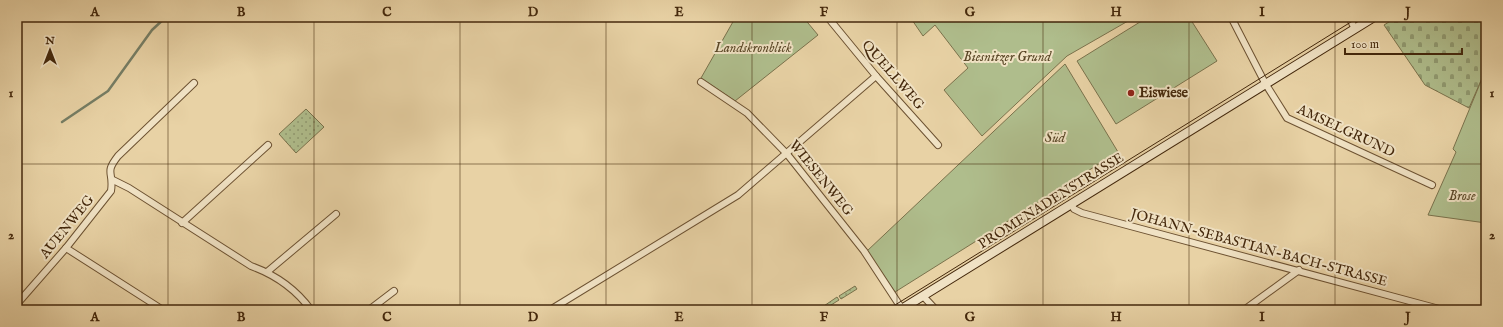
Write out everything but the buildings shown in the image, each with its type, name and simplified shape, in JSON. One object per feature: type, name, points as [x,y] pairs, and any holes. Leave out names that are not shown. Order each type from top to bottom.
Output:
[{"type":"main road","name":"PROMENADENSTRASSE","points":[[901,309],[1374,17]]},
{"type":"street","name":"AMSELGRUND","points":[[1231,17],[1265,83],[1287,118],[1432,185]]},
{"type":"street","points":[[1349,17],[1356,29]]},
{"type":"street","name":"QUELLWEG","points":[[830,20],[876,76],[938,145]]},
{"type":"street","points":[[550,310],[738,195],[876,76]]},
{"type":"street","name":"WIESENWEG","points":[[700,82],[747,113],[787,154],[864,251],[901,309]]},
{"type":"street","name":"AUENWEG","points":[[17,304],[66,248],[111,191],[113,180],[110,167],[118,156],[194,83]]},
{"type":"street","points":[[182,223],[268,145]]},
{"type":"street","points":[[113,180],[251,266],[268,272],[297,293],[311,310]]},
{"type":"street","name":"JOHANN-SEBASTIAN-BACH-STRASSE","points":[[1071,204],[1074,209],[1082,213],[1299,270],[1443,310]]},
{"type":"street","points":[[268,272],[336,214]]},
{"type":"street","points":[[66,248],[163,310]]},
{"type":"street","points":[[1244,310],[1299,270]]},
{"type":"street","points":[[369,310],[394,291]]},
{"type":"street","points":[[923,296],[936,310]]},
{"type":"green space","name":"Landskronblick","points":[[732,17],[803,17],[818,35],[735,101],[701,78],[734,20]]},
{"type":"green space","name":"Biesnitzer Grund","points":[[910,17],[1135,17],[1067,56],[982,136],[944,90],[968,68],[935,25],[923,36]]},
{"type":"green space","name":"Eiswiese","points":[[1148,17],[1189,17],[1217,61],[1116,124],[1077,61]]},
{"type":"green space","points":[[1397,17],[1486,17],[1486,69],[1469,108],[1425,85],[1384,25]]},
{"type":"green space","name":"Süd","points":[[1065,64],[1118,152],[895,292],[867,251]]},
{"type":"green space","name":"Brose","points":[[1486,69],[1486,223],[1428,215],[1456,152],[1453,149]]},
{"type":"green space","points":[[306,109],[324,127],[296,153],[279,134]]},
{"type":"green space","points":[[855,286],[857,289],[841,299],[839,296]]},
{"type":"green space","points":[[837,297],[839,300],[823,310],[818,310]]},
{"type":"waterway","points":[[62,122],[108,91],[152,30],[166,17]]},
{"type":"tram line","points":[[887,310],[1359,17]]},
{"type":"place","name":"Eiswiese","points":[[1131,93]]}]
